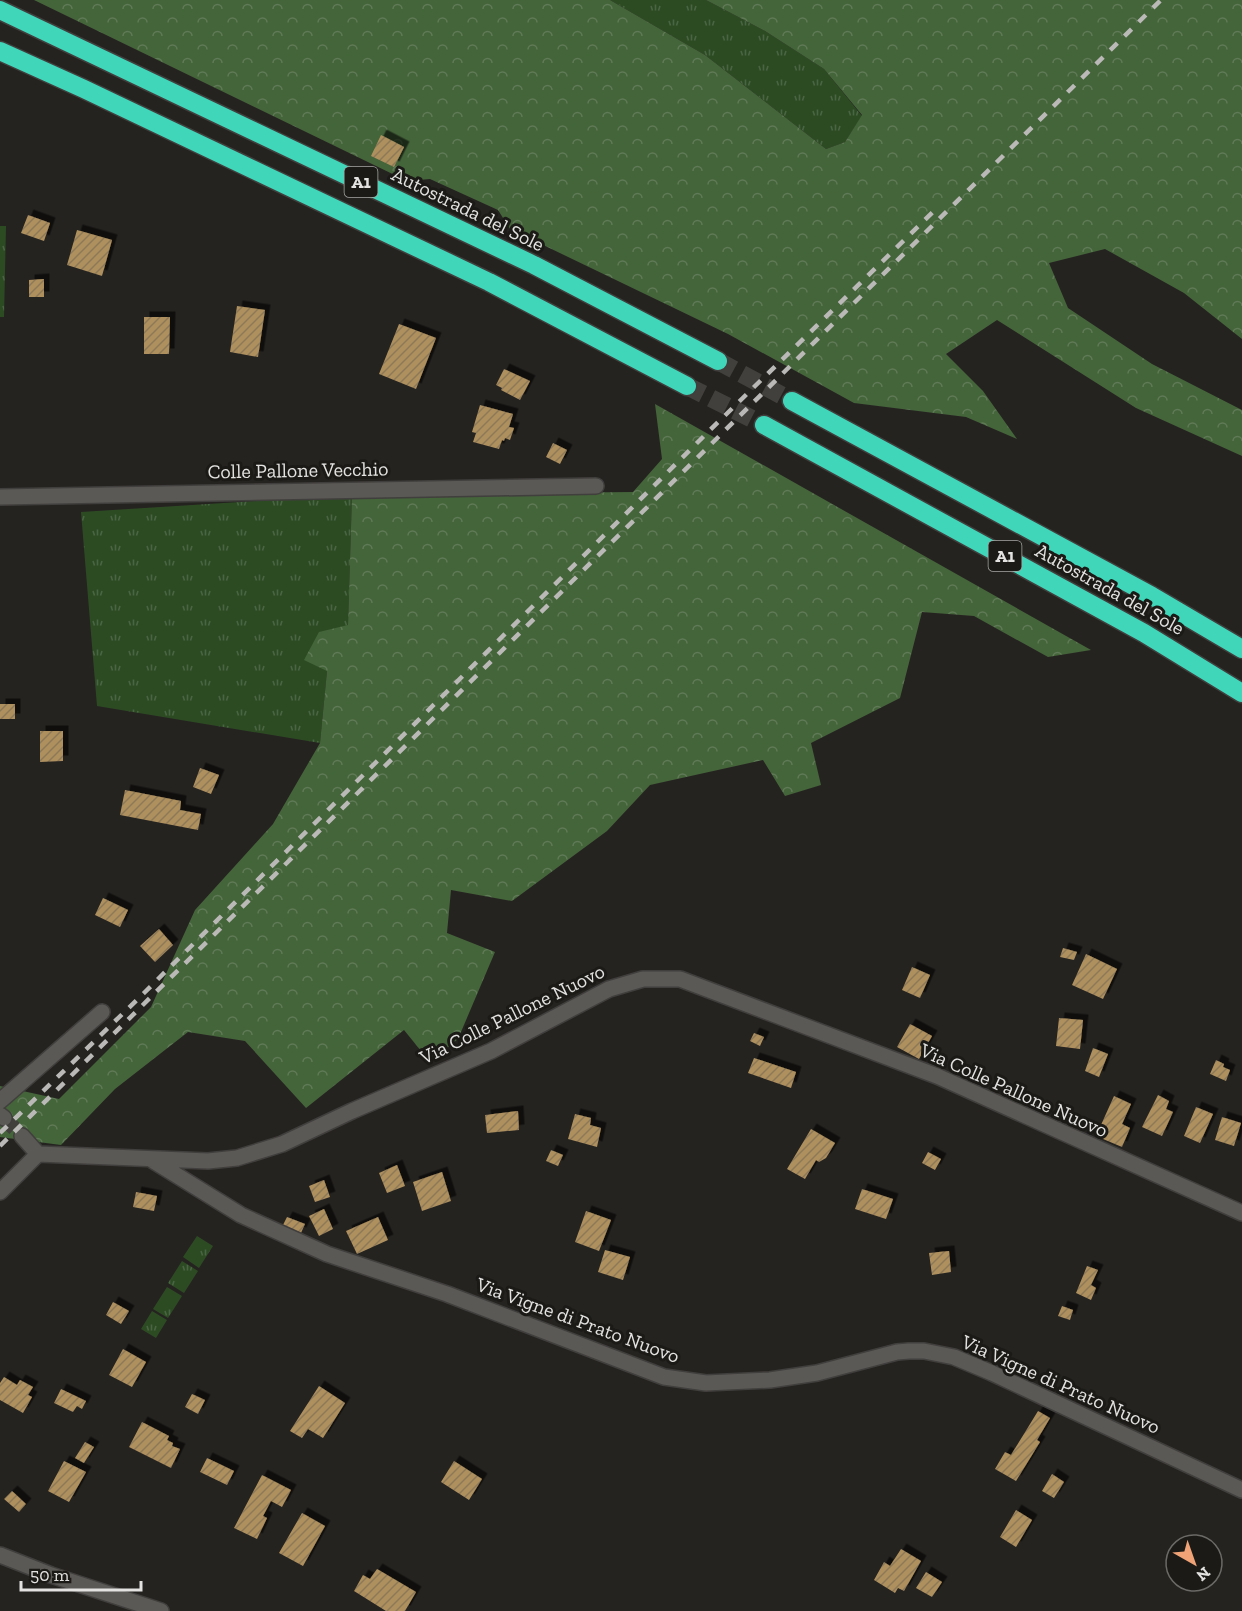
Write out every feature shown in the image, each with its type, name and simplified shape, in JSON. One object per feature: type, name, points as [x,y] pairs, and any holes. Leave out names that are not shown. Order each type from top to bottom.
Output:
[{"type":"highway","name":"Autostrada del Sole","points":[[0,10],[534,265],[718,362]]},
{"type":"highway","name":"A1","points":[[0,51],[489,282],[687,386]]},
{"type":"highway","name":"Autostrada del Sole","points":[[792,401],[1152,596],[1242,649]]},
{"type":"highway","name":"Autostrada del Sole","points":[[764,425],[1144,633],[1242,693]]},
{"type":"street","name":"Colle Pallone Vecchio","points":[[0,497],[596,486]]},
{"type":"street","name":"Via Colle Pallone Nuovo","points":[[38,1154],[222,1160],[267,1150],[491,1051],[609,989],[643,980],[680,978],[937,1077],[1242,1213]]},
{"type":"street","points":[[0,1101],[102,1012]]},
{"type":"street","points":[[0,1192],[38,1154],[22,1136]]},
{"type":"street","name":"Via Vigne di Prato Nuovo","points":[[149,1158],[241,1215],[327,1254],[447,1294],[664,1377],[705,1383],[770,1380],[817,1373],[897,1352],[924,1351],[940,1354],[992,1372],[1242,1490]]},
{"type":"street","points":[[0,1555],[51,1575],[161,1611]]},
{"type":"green space","points":[[34,0],[610,0],[705,55],[826,149],[845,142],[862,115],[824,69],[765,31],[706,0],[1242,0],[1242,339],[1184,293],[1105,249],[1049,263],[1068,308],[1152,364],[1242,410],[1242,456],[1136,408],[997,320],[946,354],[983,391],[1017,439],[966,417],[854,403],[728,334],[510,229],[498,210],[430,179],[407,181]]},
{"type":"green space","points":[[610,0],[706,0],[765,31],[824,69],[862,116],[845,142],[826,149],[705,55]]},
{"type":"green space","points":[[0,226],[6,226],[4,317],[0,317]]},
{"type":"green space","points":[[655,404],[1091,650],[1048,657],[974,616],[922,612],[900,698],[811,743],[821,785],[785,796],[763,760],[650,785],[607,831],[512,901],[451,890],[447,933],[495,952],[458,1039],[430,1062],[404,1030],[306,1108],[245,1041],[188,1032],[115,1089],[61,1145],[0,1137],[0,1086],[59,1099],[151,1007],[195,910],[273,824],[320,743],[327,671],[304,660],[319,632],[348,625],[352,495],[633,492],[662,459]]},
{"type":"green space","points":[[352,495],[348,625],[327,671],[320,743],[97,706],[81,512]]},
{"type":"green space","points":[[197,1236],[213,1246],[199,1268],[183,1257]]},
{"type":"green space","points":[[182,1261],[198,1271],[184,1293],[168,1283]]},
{"type":"green space","points":[[167,1287],[182,1296],[168,1318],[153,1309]]},
{"type":"green space","points":[[152,1311],[167,1320],[156,1338],[141,1329]]},
{"type":"building","points":[[381,135],[404,147],[394,167],[371,156]]},
{"type":"building","points":[[28,215],[50,223],[44,241],[21,233]]},
{"type":"building","points":[[77,230],[112,240],[102,276],[67,265]]},
{"type":"building","points":[[44,279],[44,297],[29,297],[29,280]]},
{"type":"building","points":[[237,306],[265,310],[258,357],[230,352]]},
{"type":"building","points":[[144,317],[170,317],[169,354],[144,354]]},
{"type":"building","points":[[399,324],[436,338],[416,389],[379,374]]},
{"type":"building","points":[[504,369],[530,381],[520,400],[496,385]]},
{"type":"building","points":[[480,405],[513,414],[509,427],[514,428],[510,440],[505,438],[504,441],[502,440],[499,449],[473,442],[476,433],[472,432]]},
{"type":"building","points":[[553,443],[567,450],[560,464],[546,457]]},
{"type":"building","points":[[0,704],[15,704],[15,719],[0,719]]},
{"type":"building","points":[[40,731],[63,731],[63,761],[40,762]]},
{"type":"building","points":[[200,768],[219,775],[211,794],[193,787]]},
{"type":"building","points":[[125,790],[181,801],[180,810],[201,814],[198,830],[120,815]]},
{"type":"building","points":[[103,898],[128,910],[120,927],[95,915]]},
{"type":"building","points":[[159,929],[173,945],[155,962],[140,946]]},
{"type":"building","points":[[1063,948],[1077,952],[1074,960],[1060,957]]},
{"type":"building","points":[[1086,954],[1117,969],[1103,999],[1072,985]]},
{"type":"building","points":[[912,967],[930,975],[920,998],[902,990]]},
{"type":"building","points":[[1059,1018],[1083,1020],[1080,1049],[1056,1046]]},
{"type":"building","points":[[910,1024],[932,1036],[919,1059],[897,1047]]},
{"type":"building","points":[[754,1033],[764,1037],[760,1046],[750,1041]]},
{"type":"building","points":[[1093,1048],[1108,1054],[1099,1077],[1085,1071]]},
{"type":"building","points":[[754,1058],[796,1072],[791,1088],[748,1073]]},
{"type":"building","points":[[1216,1060],[1230,1070],[1226,1081],[1210,1074]]},
{"type":"building","points":[[1158,1095],[1169,1101],[1166,1109],[1173,1112],[1162,1136],[1142,1127]]},
{"type":"building","points":[[1114,1096],[1131,1104],[1122,1124],[1130,1128],[1122,1147],[1096,1136]]},
{"type":"building","points":[[1196,1107],[1213,1114],[1200,1143],[1184,1136]]},
{"type":"building","points":[[518,1111],[519,1130],[487,1133],[485,1115]]},
{"type":"building","points":[[575,1114],[591,1118],[590,1125],[601,1128],[597,1147],[568,1139]]},
{"type":"building","points":[[1222,1117],[1241,1123],[1234,1146],[1215,1140]]},
{"type":"building","points":[[811,1129],[835,1143],[826,1158],[819,1162],[816,1160],[805,1179],[787,1169]]},
{"type":"building","points":[[551,1150],[563,1155],[558,1166],[546,1161]]},
{"type":"building","points":[[928,1152],[941,1159],[935,1170],[922,1163]]},
{"type":"building","points":[[397,1165],[405,1186],[387,1193],[379,1173]]},
{"type":"building","points":[[442,1172],[451,1201],[422,1211],[413,1182]]},
{"type":"building","points":[[324,1180],[330,1197],[315,1202],[309,1186]]},
{"type":"building","points":[[862,1189],[893,1199],[886,1219],[855,1209]]},
{"type":"building","points":[[136,1192],[157,1196],[154,1211],[133,1207]]},
{"type":"building","points":[[324,1209],[333,1229],[319,1236],[309,1216]]},
{"type":"building","points":[[586,1211],[611,1220],[599,1251],[575,1242]]},
{"type":"building","points":[[287,1217],[305,1224],[301,1233],[283,1225]]},
{"type":"building","points":[[378,1217],[388,1240],[357,1254],[346,1231]]},
{"type":"building","points":[[605,1250],[630,1257],[623,1280],[598,1272]]},
{"type":"building","points":[[949,1251],[951,1272],[932,1275],[929,1253]]},
{"type":"building","points":[[1087,1266],[1098,1270],[1091,1285],[1096,1288],[1091,1300],[1076,1293]]},
{"type":"building","points":[[113,1302],[129,1311],[121,1324],[106,1315]]},
{"type":"building","points":[[1062,1306],[1073,1310],[1070,1320],[1058,1316]]},
{"type":"building","points":[[123,1349],[146,1362],[132,1387],[109,1375]]},
{"type":"building","points":[[4,1377],[17,1385],[20,1380],[33,1387],[28,1395],[32,1397],[23,1413],[0,1400],[0,1383]]},
{"type":"building","points":[[319,1386],[345,1403],[323,1438],[308,1429],[302,1438],[290,1431]]},
{"type":"building","points":[[61,1389],[86,1401],[82,1409],[77,1406],[73,1412],[54,1403]]},
{"type":"building","points":[[192,1394],[205,1400],[198,1414],[185,1407]]},
{"type":"building","points":[[1038,1411],[1050,1418],[1037,1440],[1040,1442],[1016,1481],[995,1469],[1005,1452],[1011,1455]]},
{"type":"building","points":[[142,1422],[169,1436],[167,1440],[173,1443],[172,1446],[180,1449],[171,1468],[129,1447]]},
{"type":"building","points":[[85,1442],[94,1447],[84,1463],[75,1458]]},
{"type":"building","points":[[207,1458],[234,1471],[227,1485],[200,1472]]},
{"type":"building","points":[[64,1461],[86,1472],[69,1502],[48,1491]]},
{"type":"building","points":[[454,1461],[482,1479],[469,1500],[441,1482]]},
{"type":"building","points":[[1052,1474],[1064,1482],[1054,1498],[1042,1491]]},
{"type":"building","points":[[262,1475],[291,1490],[282,1507],[271,1501],[263,1516],[267,1518],[257,1539],[234,1528]]},
{"type":"building","points":[[12,1491],[26,1504],[19,1512],[4,1499]]},
{"type":"building","points":[[1016,1510],[1032,1520],[1016,1547],[1000,1537]]},
{"type":"building","points":[[302,1513],[325,1526],[303,1566],[279,1553]]},
{"type":"building","points":[[901,1549],[921,1561],[904,1591],[898,1588],[895,1593],[874,1580],[884,1562],[890,1566]]},
{"type":"building","points":[[377,1569],[416,1592],[405,1611],[386,1611],[354,1591],[363,1575],[370,1579]]},
{"type":"building","points":[[926,1572],[942,1582],[932,1597],[916,1588]]},
{"type":"tunnel","points":[[718,361],[792,401]]},
{"type":"tunnel","points":[[687,386],[764,425]]},
{"type":"tunnel","points":[[4,1118],[22,1136]]},
{"type":"railway","points":[[0,1146],[1161,0]]},
{"type":"railway","points":[[0,1133],[937,208]]}]
